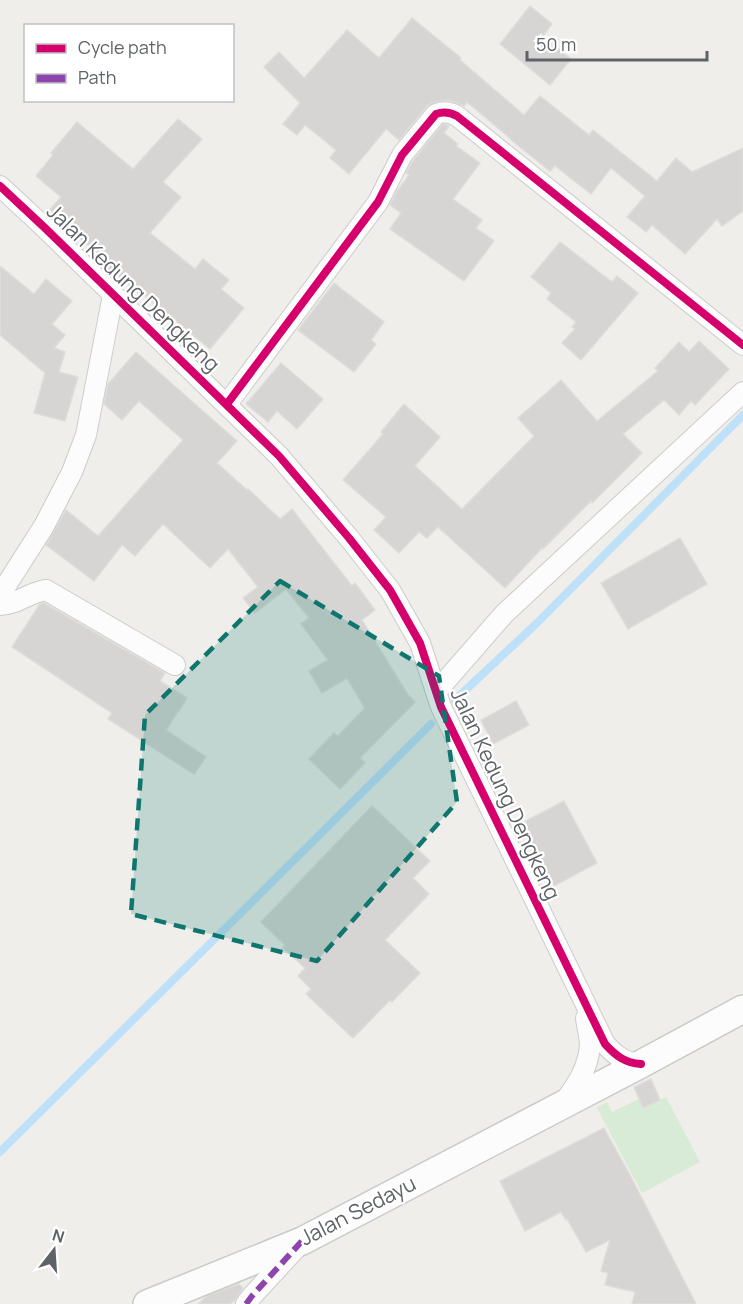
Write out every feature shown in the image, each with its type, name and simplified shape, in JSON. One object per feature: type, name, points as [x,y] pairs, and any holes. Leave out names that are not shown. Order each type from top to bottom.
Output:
[{"type":"street","points":[[226,404],[378,202],[402,155],[436,114],[443,112],[451,112],[457,116],[743,345]]},
{"type":"street","name":"Jalan Kedung Dengkeng","points":[[0,186],[279,456],[390,590],[420,643],[441,707],[605,1044],[621,1059],[641,1064]]},
{"type":"street","points":[[0,595],[44,526],[72,472],[86,435],[113,295]]},
{"type":"street","points":[[436,692],[504,614],[743,392]]},
{"type":"street","points":[[0,605],[6,605],[38,591],[46,590],[176,665]]},
{"type":"street","points":[[563,1104],[584,1073],[587,1061],[590,1045],[584,1001]]},
{"type":"street","name":"Jalan Sedayu","points":[[147,1304],[302,1241],[743,1009]]},
{"type":"street","points":[[246,1304],[302,1241]]},
{"type":"highlighted area","points":[[280,581],[439,676],[457,802],[317,961],[131,914],[145,715]]},
{"type":"green space","points":[[666,1097],[700,1162],[642,1193],[597,1108],[607,1102],[612,1112],[639,1099],[643,1108]]},
{"type":"building","points":[[530,6],[552,24],[543,36],[571,59],[550,85],[500,44]]},
{"type":"building","points":[[412,18],[461,58],[460,60],[524,115],[540,96],[589,135],[593,130],[657,181],[676,158],[692,172],[743,148],[743,211],[722,226],[717,219],[685,254],[652,225],[646,232],[627,217],[645,196],[611,168],[591,194],[555,166],[550,171],[467,102],[464,106],[447,100],[432,103],[399,140],[386,129],[349,174],[330,158],[336,150],[305,125],[297,135],[283,124],[300,103],[264,67],[279,52],[304,78],[347,30],[379,58]]},
{"type":"building","points":[[178,119],[202,139],[163,182],[181,197],[150,233],[195,269],[203,259],[229,280],[221,289],[244,308],[210,349],[139,291],[116,274],[113,277],[94,259],[99,254],[65,227],[63,229],[47,213],[61,197],[36,176],[53,155],[51,153],[77,122],[133,169]]},
{"type":"building","points":[[443,124],[449,126],[444,133],[458,144],[456,146],[480,163],[453,199],[482,220],[476,228],[494,241],[464,281],[390,229],[401,213],[390,205],[409,175],[406,173],[412,162]]},
{"type":"building","points":[[560,242],[612,282],[617,276],[638,293],[581,360],[562,343],[575,329],[572,327],[576,322],[547,299],[551,293],[531,277]]},
{"type":"building","points":[[0,266],[34,294],[46,279],[72,301],[52,324],[65,335],[54,348],[65,352],[59,372],[78,377],[65,421],[34,413],[45,373],[0,335]]},
{"type":"building","points":[[334,283],[384,322],[371,340],[376,344],[354,372],[298,330]]},
{"type":"building","points":[[699,341],[729,369],[695,405],[691,401],[679,415],[664,400],[623,434],[642,453],[592,503],[591,501],[542,548],[505,588],[438,527],[427,538],[419,532],[399,553],[374,530],[386,517],[343,480],[383,434],[381,432],[404,404],[440,437],[415,466],[462,509],[534,436],[518,418],[561,380],[597,421],[658,371],[655,368],[679,342],[689,352]]},
{"type":"building","points":[[136,352],[237,441],[217,463],[280,519],[292,509],[352,586],[355,583],[375,610],[362,620],[408,695],[415,702],[360,758],[365,763],[340,789],[309,759],[334,733],[338,736],[365,708],[347,678],[322,693],[309,671],[328,660],[301,624],[309,618],[286,589],[255,613],[243,598],[258,587],[228,549],[210,568],[163,524],[135,556],[122,545],[94,581],[46,545],[66,510],[98,536],[183,440],[139,401],[122,420],[104,404],[108,384]]},
{"type":"building","points":[[281,363],[323,399],[297,429],[277,411],[268,422],[246,404]]},
{"type":"building","points":[[680,538],[707,584],[628,629],[601,583]]},
{"type":"building","points":[[44,603],[165,673],[160,681],[187,698],[166,730],[206,757],[194,774],[108,719],[112,713],[12,647],[40,604]]},
{"type":"building","points":[[516,701],[529,725],[493,744],[481,720]]},
{"type":"building","points":[[564,801],[597,863],[554,886],[520,824]]},
{"type":"building","points":[[372,806],[430,861],[413,878],[429,894],[385,940],[420,973],[353,1038],[306,994],[311,989],[298,976],[305,968],[283,948],[285,945],[261,922]]},
{"type":"building","points":[[651,1079],[660,1100],[643,1108],[634,1087]]},
{"type":"building","points":[[604,1128],[696,1304],[632,1304],[635,1292],[605,1285],[608,1273],[601,1271],[610,1240],[586,1252],[561,1212],[525,1231],[500,1181]]},
{"type":"building","points":[[239,1284],[243,1288],[230,1304],[198,1304],[207,1296]]},
{"type":"waterway","points":[[455,700],[537,623],[743,415]]},
{"type":"waterway","points":[[0,1152],[431,724]]},
{"type":"marked path","points":[[246,1304],[302,1241]]},
{"type":"cycle path","points":[[227,404],[378,202],[402,155],[436,114],[442,112],[457,116],[743,345]]},
{"type":"cycle path","points":[[0,186],[279,456],[390,590],[420,643],[441,707],[605,1044],[621,1058],[641,1064]]}]
